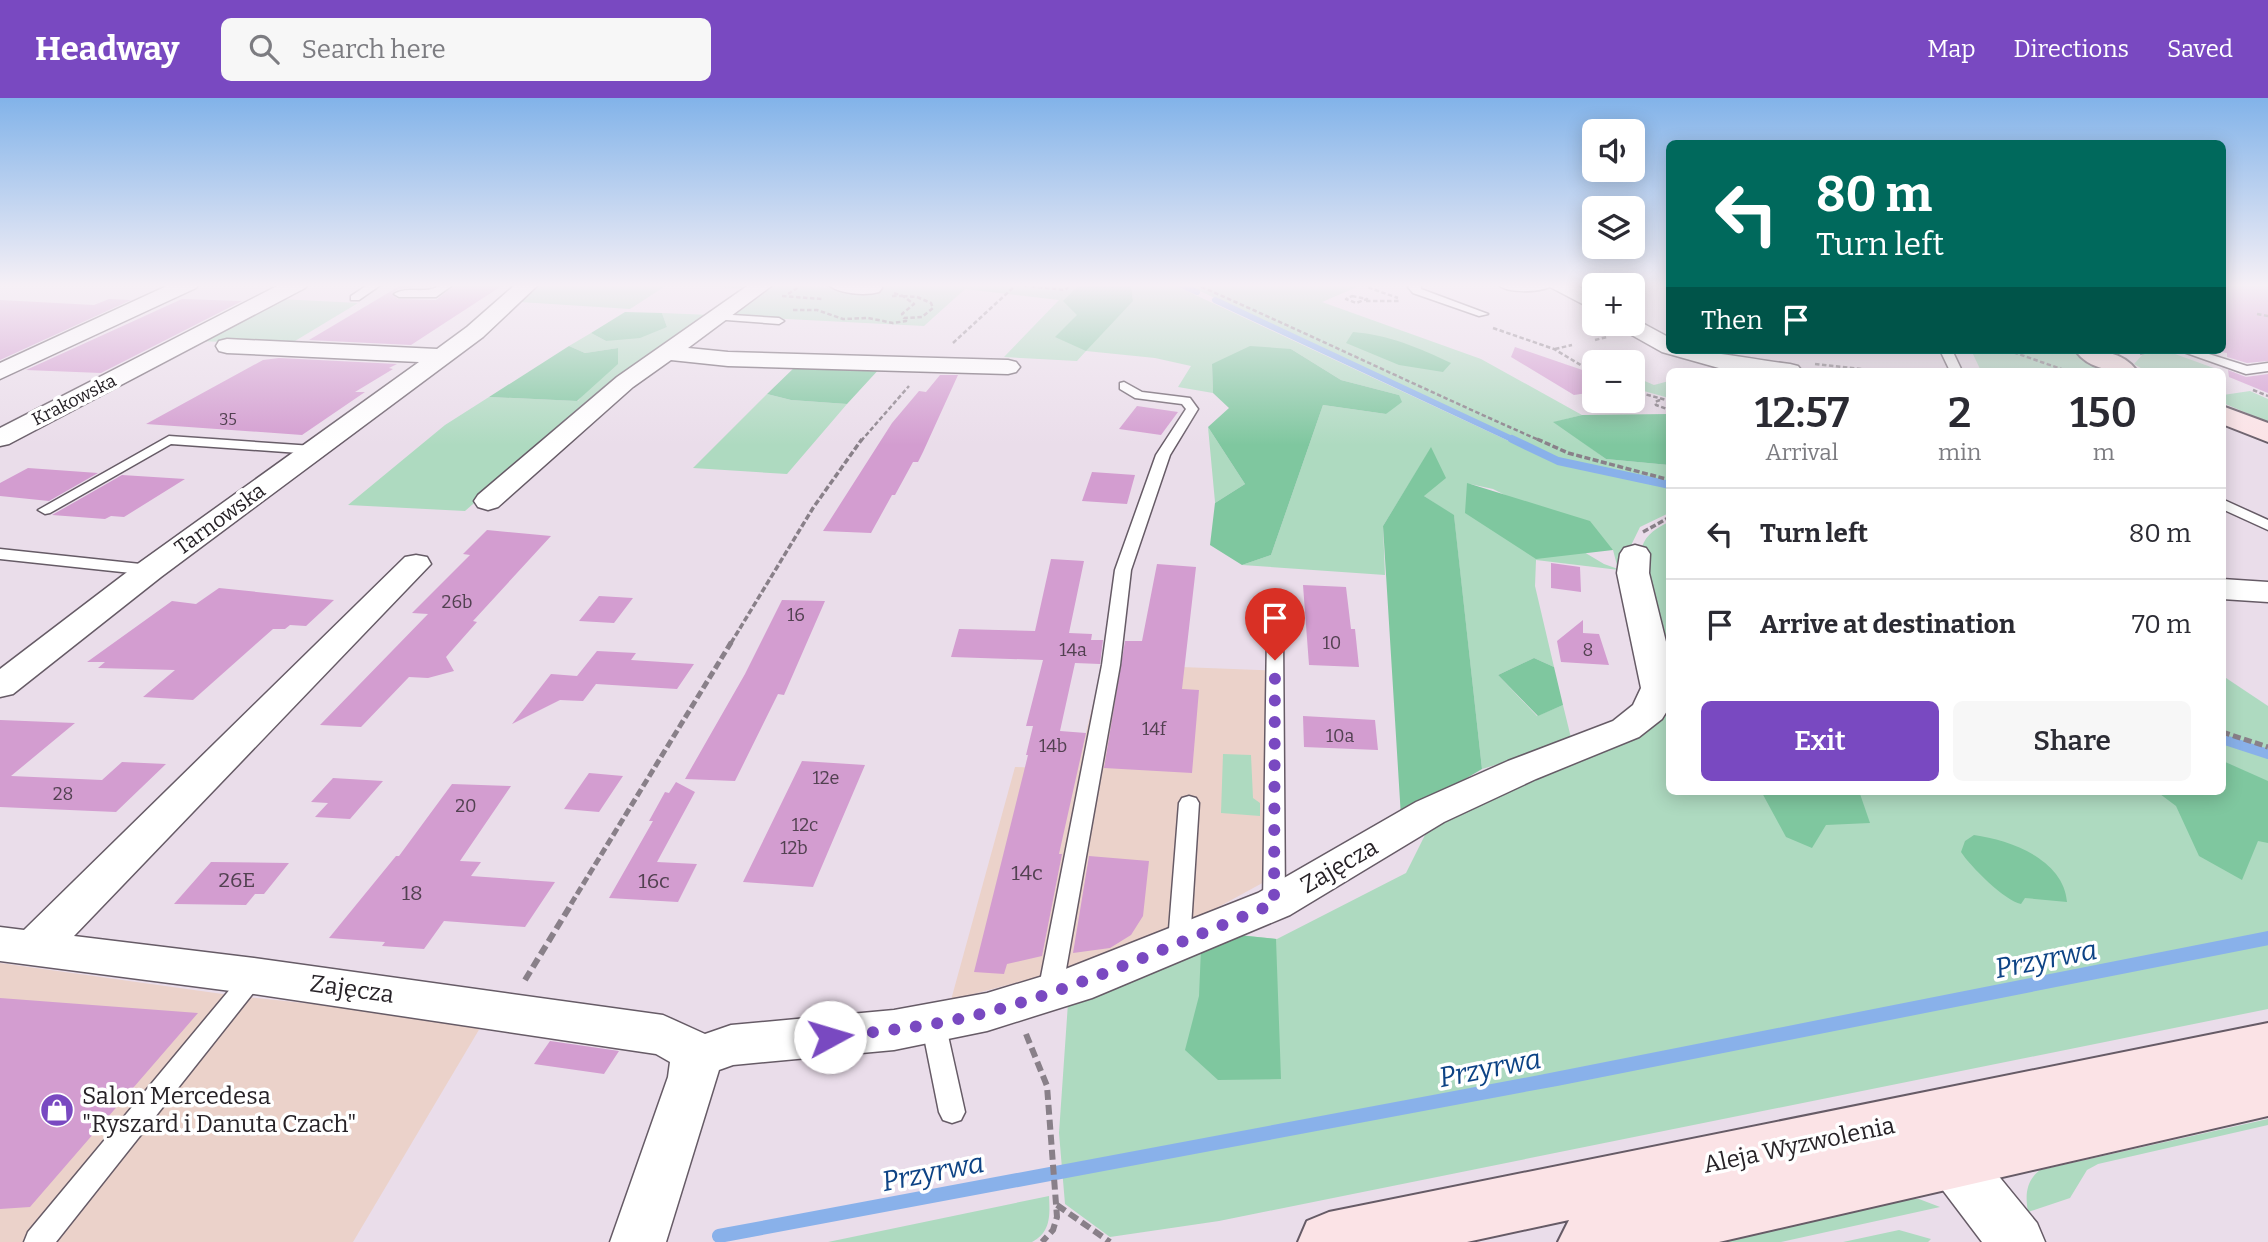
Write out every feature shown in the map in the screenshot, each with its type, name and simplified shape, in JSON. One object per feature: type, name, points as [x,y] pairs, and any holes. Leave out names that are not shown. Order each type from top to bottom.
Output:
[{"type":"main road","points":[[2095,354],[2119,368]]},
{"type":"main road","points":[[2226,416],[2268,433]]},
{"type":"main road","name":"Aleja Wyzwolenia","points":[[1589,1242],[2268,1046]]},
{"type":"main road","name":"Aleja Wyzwolenia","points":[[1329,1242],[1938,1141],[2022,1145],[2268,1092]]},
{"type":"street","points":[[0,372],[75,337]]},
{"type":"street","name":"Krakowska","points":[[0,438],[196,337]]},
{"type":"street","name":"Tarnowska","points":[[0,685],[150,570],[468,337]]},
{"type":"street","points":[[488,500],[604,399],[688,337]]},
{"type":"street","points":[[1642,337],[1666,346]]},
{"type":"street","points":[[227,346],[442,356]]},
{"type":"street","points":[[666,353],[728,359],[1008,367]]},
{"type":"street","points":[[1693,354],[1726,363],[1766,368]]},
{"type":"street","name":"Zajęcza","points":[[17,946],[254,976],[663,1035],[685,1045],[695,1058],[730,1045],[894,1030],[987,1013],[1034,998],[1274,904],[1430,813],[1522,771],[1626,729],[1649,711],[1659,688],[1633,572],[1635,554]]},
{"type":"street","points":[[17,946],[416,564]]},
{"type":"street","points":[[2226,589],[2268,592]]},
{"type":"street","points":[[644,1224],[693,1077],[695,1058]]},
{"type":"street","points":[[1938,1141],[2017,1242]]},
{"type":"lane","points":[[2196,354],[2246,370],[2268,367]]},
{"type":"lane","points":[[1034,998],[1111,664],[1123,570],[1163,455],[1192,409],[1186,401],[1139,395],[1124,386]]},
{"type":"lane","points":[[45,510],[169,440],[313,450]]},
{"type":"lane","points":[[2226,505],[2268,526]]},
{"type":"lane","points":[[0,554],[150,570]]},
{"type":"lane","points":[[1274,904],[1275,633]]},
{"type":"lane","points":[[1179,942],[1189,803]]},
{"type":"lane","points":[[38,1242],[254,976]]},
{"type":"lane","points":[[933,1022],[952,1112]]},
{"type":"path","points":[[506,1011],[813,508],[870,429],[930,364],[959,337]]},
{"type":"path","points":[[1315,337],[1394,377],[1568,453],[1666,479]]},
{"type":"path","points":[[1595,340],[1602,337]]},
{"type":"path","points":[[1554,349],[1572,345]]},
{"type":"path","points":[[2018,354],[2058,368]]},
{"type":"path","points":[[2250,388],[2268,396]]},
{"type":"path","points":[[1645,394],[1666,400]]},
{"type":"path","points":[[1666,400],[1655,404],[1666,408]]},
{"type":"path","points":[[2226,733],[2268,747]]},
{"type":"path","points":[[1034,998],[1028,1042],[1047,1086],[1057,1205],[1053,1230],[1042,1242]]},
{"type":"path","points":[[1057,1205],[1110,1242]]},
{"type":"shaded area","points":[[1103,664],[1284,671],[1279,874],[1160,939],[1101,960],[951,1000],[1015,767],[1077,769]]},
{"type":"shaded area","points":[[0,963],[237,996],[370,1010],[480,1028],[353,1242],[0,1242]]},
{"type":"green space","points":[[203,337],[301,337],[290,344],[196,341]]},
{"type":"green space","points":[[584,337],[599,337],[606,341],[622,337],[680,337],[593,399],[465,511],[348,505],[445,425],[489,397],[578,401],[618,348],[585,353],[569,346]]},
{"type":"green space","points":[[599,337],[642,337],[640,338],[606,341]]},
{"type":"green space","points":[[1023,337],[1286,337],[1554,462],[1666,487],[1666,514],[1640,527],[1619,570],[1536,560],[1535,586],[1554,667],[1534,658],[1498,675],[1537,716],[1563,705],[1572,742],[1482,769],[1454,516],[1424,496],[1431,448],[1383,526],[1385,575],[1242,565],[1271,555],[1323,405],[1386,414],[1399,395],[1341,380],[1291,349],[1212,364],[1213,393],[1178,387],[1191,366],[1155,358],[1086,351],[1077,361],[1004,357]],"holes":[[[1470,484],[1493,489],[1613,550],[1618,569],[1604,564]]]},
{"type":"green space","points":[[1056,337],[1099,337],[1086,351]]},
{"type":"green space","points":[[1299,337],[1421,337],[1481,359],[1582,415],[1555,422],[1606,459],[1666,465],[1666,482],[1557,458]]},
{"type":"green space","points":[[1350,337],[1384,337],[1416,347],[1451,363],[1443,372],[1399,365],[1346,343]]},
{"type":"green space","points":[[569,346],[585,353],[618,348],[618,364],[577,401],[489,397]]},
{"type":"green space","points":[[1250,346],[1291,349],[1341,380],[1399,395],[1402,402],[1386,414],[1323,405],[1271,555],[1242,565],[1210,545],[1215,503],[1245,484],[1208,427],[1229,408],[1213,393],[1212,364]]},
{"type":"green space","points":[[1973,354],[2077,354],[2100,368],[1980,368]]},
{"type":"green space","points":[[2143,354],[2175,354],[2214,368],[2141,368],[2134,364]]},
{"type":"green space","points":[[797,365],[881,367],[847,404],[791,400],[767,394]]},
{"type":"green space","points":[[1645,381],[1654,385],[1666,382],[1666,397],[1645,391]]},
{"type":"green space","points":[[2250,391],[2268,399],[2268,422],[2226,404],[2226,395]]},
{"type":"green space","points":[[767,394],[791,400],[847,404],[787,474],[693,468]]},
{"type":"green space","points":[[1666,414],[1666,465],[1606,459],[1553,422],[1582,415]]},
{"type":"green space","points":[[1208,427],[1245,484],[1215,503],[1215,502]]},
{"type":"green space","points":[[1431,447],[1446,478],[1424,496],[1454,515],[1482,769],[1401,817],[1383,526]]},
{"type":"green space","points":[[1467,483],[1590,521],[1613,550],[1536,559],[1465,513]]},
{"type":"green space","points":[[1666,524],[1666,676],[1645,595],[1641,560],[1646,538]]},
{"type":"green space","points":[[1534,658],[1554,667],[1563,705],[1538,716],[1498,675]]},
{"type":"green space","points":[[2226,678],[2268,706],[2268,1009],[1219,1221],[1110,1237],[1065,1204],[1059,1133],[1068,1003],[1238,935],[1277,939],[1406,873],[1428,829],[1646,729],[1666,702],[1666,795],[2226,795]]},
{"type":"green space","points":[[1223,754],[1251,755],[1253,798],[1260,803],[1260,816],[1221,813]]},
{"type":"green space","points":[[2226,762],[2268,781],[2268,843],[2258,841],[2242,880],[2199,856],[2176,806],[2161,795],[2226,795]]},
{"type":"green space","points":[[1763,795],[1860,795],[1870,823],[1826,825],[1812,848],[1786,837]]},
{"type":"green space","points":[[1974,835],[2019,847],[2046,864],[2064,887],[2067,902],[2025,898],[2021,904],[2006,897],[1972,866],[1961,852],[1965,841]]},
{"type":"green space","points":[[1238,935],[1276,939],[1281,1079],[1218,1080],[1185,1050],[1199,996],[1201,949]]},
{"type":"green space","points":[[2268,1119],[2268,1125],[2098,1164],[2087,1170],[2070,1198],[2028,1212],[2028,1189],[2040,1170]]},
{"type":"green space","points":[[1049,1196],[1046,1228],[1032,1242],[828,1242]]},
{"type":"green space","points":[[1906,1199],[1919,1199],[1940,1207],[1781,1242],[1714,1242]]},
{"type":"green space","points":[[1899,1230],[1931,1239],[1928,1242],[1843,1242]]},
{"type":"building","points":[[0,337],[49,337],[0,360]]},
{"type":"building","points":[[98,337],[171,337],[101,373],[26,370]]},
{"type":"building","points":[[313,337],[423,337],[411,345],[309,340]]},
{"type":"building","points":[[2226,337],[2268,337],[2268,361],[2247,363],[2227,357]]},
{"type":"building","points":[[1515,347],[1582,370],[1582,394],[1574,395],[1511,357]]},
{"type":"building","points":[[279,358],[397,364],[355,392],[365,392],[302,435],[146,424],[263,360]]},
{"type":"building","points":[[2228,370],[2246,377],[2268,374],[2268,393],[2229,377]]},
{"type":"building","points":[[940,375],[958,375],[918,462],[913,462],[871,533],[823,531],[892,423],[919,391],[926,392]]},
{"type":"building","points":[[1137,406],[1178,412],[1161,435],[1119,429]]},
{"type":"building","points":[[28,468],[98,473],[49,501],[0,496],[0,483]]},
{"type":"building","points":[[1092,472],[1135,475],[1127,504],[1082,501]]},
{"type":"building","points":[[122,475],[185,479],[124,517],[111,516],[105,519],[52,515]]},
{"type":"building","points":[[487,530],[551,536],[473,621],[477,622],[446,657],[454,671],[428,678],[409,677],[361,727],[320,725],[428,614],[412,613],[470,555],[463,554]]},
{"type":"building","points":[[1051,559],[1084,561],[1069,633],[1092,634],[1091,640],[1103,640],[1100,664],[1075,663],[1060,731],[1086,733],[1059,854],[1062,854],[1042,956],[1007,964],[1004,974],[974,972],[1028,755],[1033,726],[1026,726],[1043,660],[951,657],[959,629],[1035,631]]},
{"type":"building","points":[[1551,563],[1580,567],[1581,592],[1551,588]]},
{"type":"building","points":[[1157,564],[1196,567],[1182,689],[1199,690],[1192,773],[1104,768],[1125,641],[1142,641]]},
{"type":"building","points":[[1303,585],[1346,587],[1351,629],[1355,629],[1359,667],[1309,665]]},
{"type":"building","points":[[219,588],[334,600],[306,626],[290,625],[285,629],[273,629],[193,700],[143,697],[175,670],[98,668],[105,662],[87,662],[172,601],[196,604]]},
{"type":"building","points":[[599,596],[633,598],[614,623],[579,621]]},
{"type":"building","points":[[782,600],[825,601],[784,695],[778,694],[735,781],[685,779],[745,674]]},
{"type":"building","points":[[1583,620],[1583,633],[1599,634],[1609,665],[1561,662],[1557,641]]},
{"type":"building","points":[[597,651],[636,653],[631,660],[694,664],[677,689],[596,684],[583,701],[560,700],[512,724],[551,674],[577,676]]},
{"type":"building","points":[[1303,716],[1375,720],[1378,750],[1304,747]]},
{"type":"building","points":[[0,720],[75,723],[11,776],[102,780],[122,762],[166,764],[116,812],[0,807]]},
{"type":"building","points":[[802,761],[865,765],[813,887],[743,882]]},
{"type":"building","points":[[589,773],[623,776],[599,812],[564,809]]},
{"type":"building","points":[[333,778],[383,781],[350,819],[315,817],[328,803],[311,802]]},
{"type":"building","points":[[676,782],[695,792],[657,862],[697,864],[678,902],[609,898],[653,821],[649,821],[665,792],[669,793]]},
{"type":"building","points":[[452,784],[511,786],[460,861],[481,862],[471,876],[555,882],[525,927],[444,921],[424,949],[382,946],[385,942],[329,938],[396,856],[399,856]]},
{"type":"building","points":[[1089,856],[1149,861],[1143,916],[1131,935],[1110,948],[1073,953]]},
{"type":"building","points":[[211,862],[289,863],[264,894],[255,894],[246,905],[174,904]]},
{"type":"building","name":"Salon Mercedesa \"Ryszard i Danuta Czach\"","points":[[0,998],[198,1013],[30,1207],[0,1209]]},
{"type":"building","points":[[550,1041],[619,1051],[604,1074],[534,1064]]},
{"type":"waterway","points":[[1295,337],[1516,441]]},
{"type":"waterway","points":[[1512,439],[1558,461],[1666,484]]},
{"type":"waterway","points":[[2226,740],[2268,754]]},
{"type":"waterway","name":"Przyrwa","points":[[719,1236],[1556,1079],[2268,938]]},
{"type":"place","name":"Salon Mercedesa \"Ryszard i Danuta Czach\"","points":[[57,1110]]},
{"type":"route","points":[[830,1037],[894,1030],[987,1013],[1075,985],[1274,904],[1275,660]]}]
